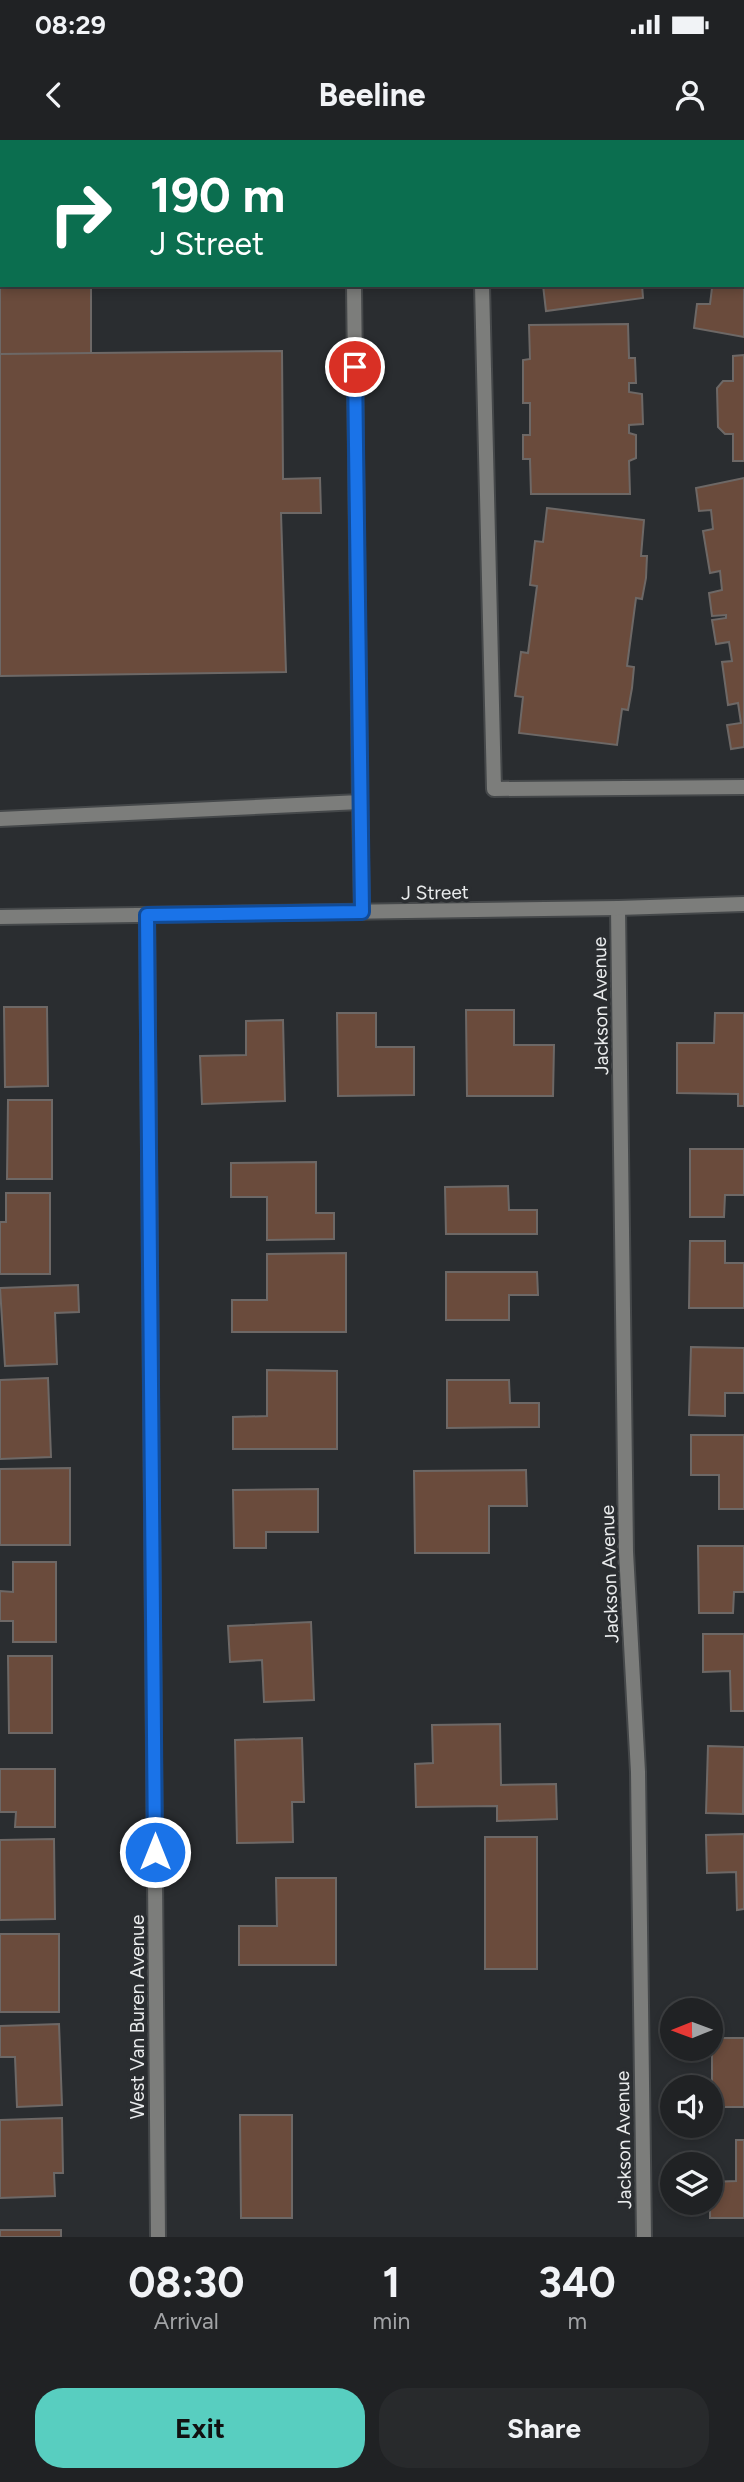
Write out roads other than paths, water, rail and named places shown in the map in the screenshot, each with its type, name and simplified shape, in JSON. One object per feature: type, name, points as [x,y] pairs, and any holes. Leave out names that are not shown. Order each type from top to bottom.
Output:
[{"type":"street","points":[[354,287],[362,912]]},
{"type":"street","points":[[482,287],[494,789],[744,787]]},
{"type":"street","points":[[0,819],[360,802]]},
{"type":"street","name":"J Street","points":[[0,918],[744,904]]},
{"type":"street","name":"Jackson Avenue","points":[[618,908],[626,1552],[638,1772],[644,2237]]},
{"type":"street","name":"West Van Buren Avenue","points":[[147,915],[158,2237]]}]
